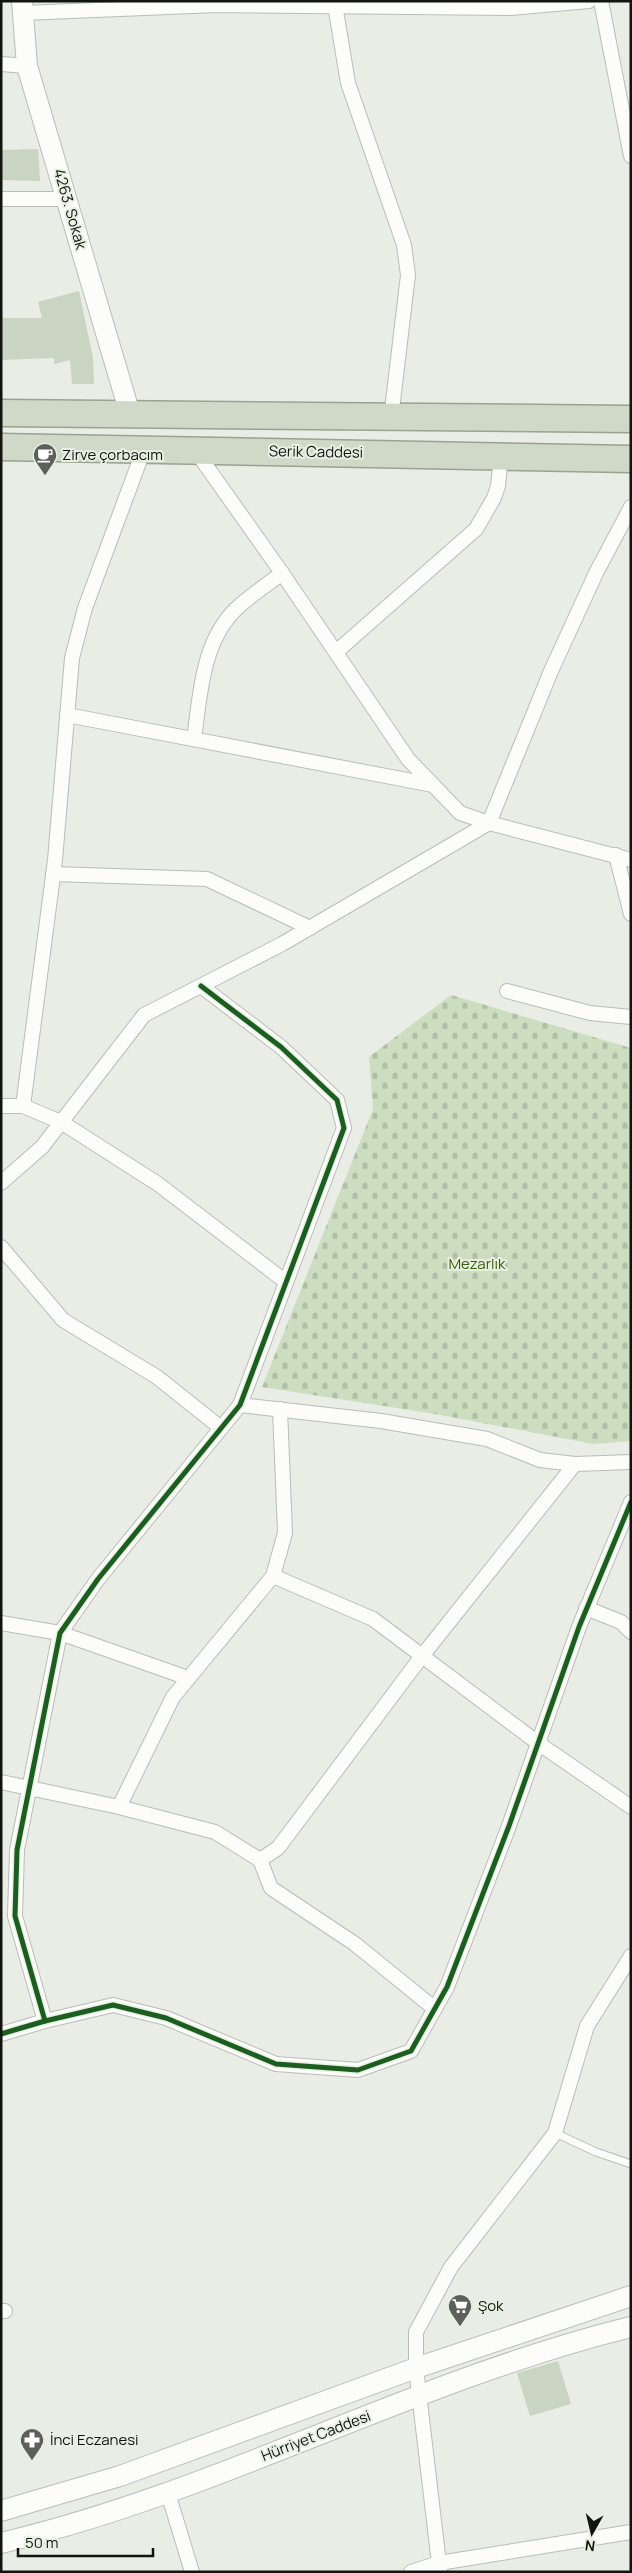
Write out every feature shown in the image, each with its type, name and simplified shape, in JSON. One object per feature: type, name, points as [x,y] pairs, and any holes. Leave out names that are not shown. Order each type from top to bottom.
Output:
[{"type":"highway","points":[[1,413],[631,419]]},
{"type":"highway","name":"Serik Caddesi","points":[[1,447],[631,458]]},
{"type":"main road","name":"4263. Sokak","points":[[23,7],[27,66],[130,414]]},
{"type":"main road","points":[[1,2511],[120,2476],[416,2368],[631,2296]]},
{"type":"main road","name":"Hürriyet Caddesi","points":[[1,2543],[102,2516],[168,2493],[525,2357],[631,2327]]},
{"type":"street","points":[[23,7],[432,4],[511,8],[589,1]]},
{"type":"street","points":[[601,1],[631,156]]},
{"type":"street","points":[[335,6],[348,83],[404,246],[408,275],[391,418]]},
{"type":"street","points":[[1,64],[27,66]]},
{"type":"street","points":[[1,199],[66,199]]},
{"type":"street","points":[[23,1106],[53,874],[72,658],[85,608],[144,449]]},
{"type":"street","points":[[194,449],[282,573],[408,759],[460,813],[489,823],[631,860]]},
{"type":"street","points":[[336,652],[476,529],[489,509],[496,492],[501,456]]},
{"type":"street","points":[[1,1183],[42,1147],[144,1015],[310,928],[489,823],[564,644],[596,573],[631,507]]},
{"type":"street","points":[[194,739],[205,667],[219,631],[234,611],[282,573]]},
{"type":"street","points":[[67,715],[433,785]]},
{"type":"street","points":[[616,855],[631,914]]},
{"type":"street","points":[[53,874],[206,879],[310,928]]},
{"type":"street","points":[[45,2021],[15,1916],[16,1850],[60,1633],[98,1580],[240,1405],[344,1128],[337,1100],[281,1046],[202,986]]},
{"type":"street","points":[[506,991],[590,1013],[631,1017]]},
{"type":"street","points":[[1,1106],[23,1106],[62,1122],[158,1184],[286,1282]]},
{"type":"street","points":[[1,1247],[64,1320],[157,1377],[221,1428]]},
{"type":"street","points":[[240,1405],[381,1420],[487,1439],[540,1460],[575,1464],[631,1462]]},
{"type":"street","points":[[119,1807],[173,1697],[273,1576],[285,1533],[280,1409]]},
{"type":"street","points":[[260,1860],[278,1848],[422,1656],[575,1464]]},
{"type":"street","points":[[1,2034],[45,2021],[113,2005],[166,2018],[276,2064],[358,2070],[411,2051],[435,2009],[454,1969],[586,1608],[631,1502]]},
{"type":"street","points":[[273,1576],[373,1619],[538,1743],[631,1807]]},
{"type":"street","points":[[586,1608],[621,1622],[631,1632]]},
{"type":"street","points":[[1,1623],[60,1633],[188,1678]]},
{"type":"street","points":[[1,1782],[119,1807],[215,1832],[260,1860],[272,1888],[355,1944],[435,2009]]},
{"type":"street","points":[[440,2568],[416,2368],[416,2332],[451,2267],[554,2133],[587,2026],[631,1956]]},
{"type":"street","points":[[168,2493],[192,2572]]},
{"type":"street","points":[[411,2572],[631,2532]]},
{"type":"lane","points":[[554,2133],[596,2152],[631,2164]]},
{"type":"green space","name":"Mezarlık","points":[[451,995],[631,1048],[631,1441],[593,1444],[435,1414],[262,1387],[373,1109],[369,1057]]},
{"type":"building","points":[[38,149],[40,181],[1,180],[1,150]]},
{"type":"building","points":[[79,291],[93,358],[94,384],[72,384],[70,360],[54,364],[54,358],[1,360],[1,318],[42,318],[38,302]]},
{"type":"building","points":[[558,2361],[571,2404],[530,2416],[517,2373]]},
{"type":"cycle path","points":[[45,2021],[15,1916],[17,1850],[60,1633],[98,1579],[240,1405],[344,1128],[337,1100],[281,1047],[201,986]]},
{"type":"cycle path","points":[[1,2034],[45,2021],[113,2005],[166,2018],[276,2064],[358,2070],[411,2051],[447,1987],[509,1826],[579,1627],[631,1502]]},
{"type":"place","name":"Zirve çorbacım","points":[[45,476]]},
{"type":"place","name":"Şok","points":[[460,2327]]},
{"type":"place","name":"İnci Eczanesi","points":[[32,2461]]}]
